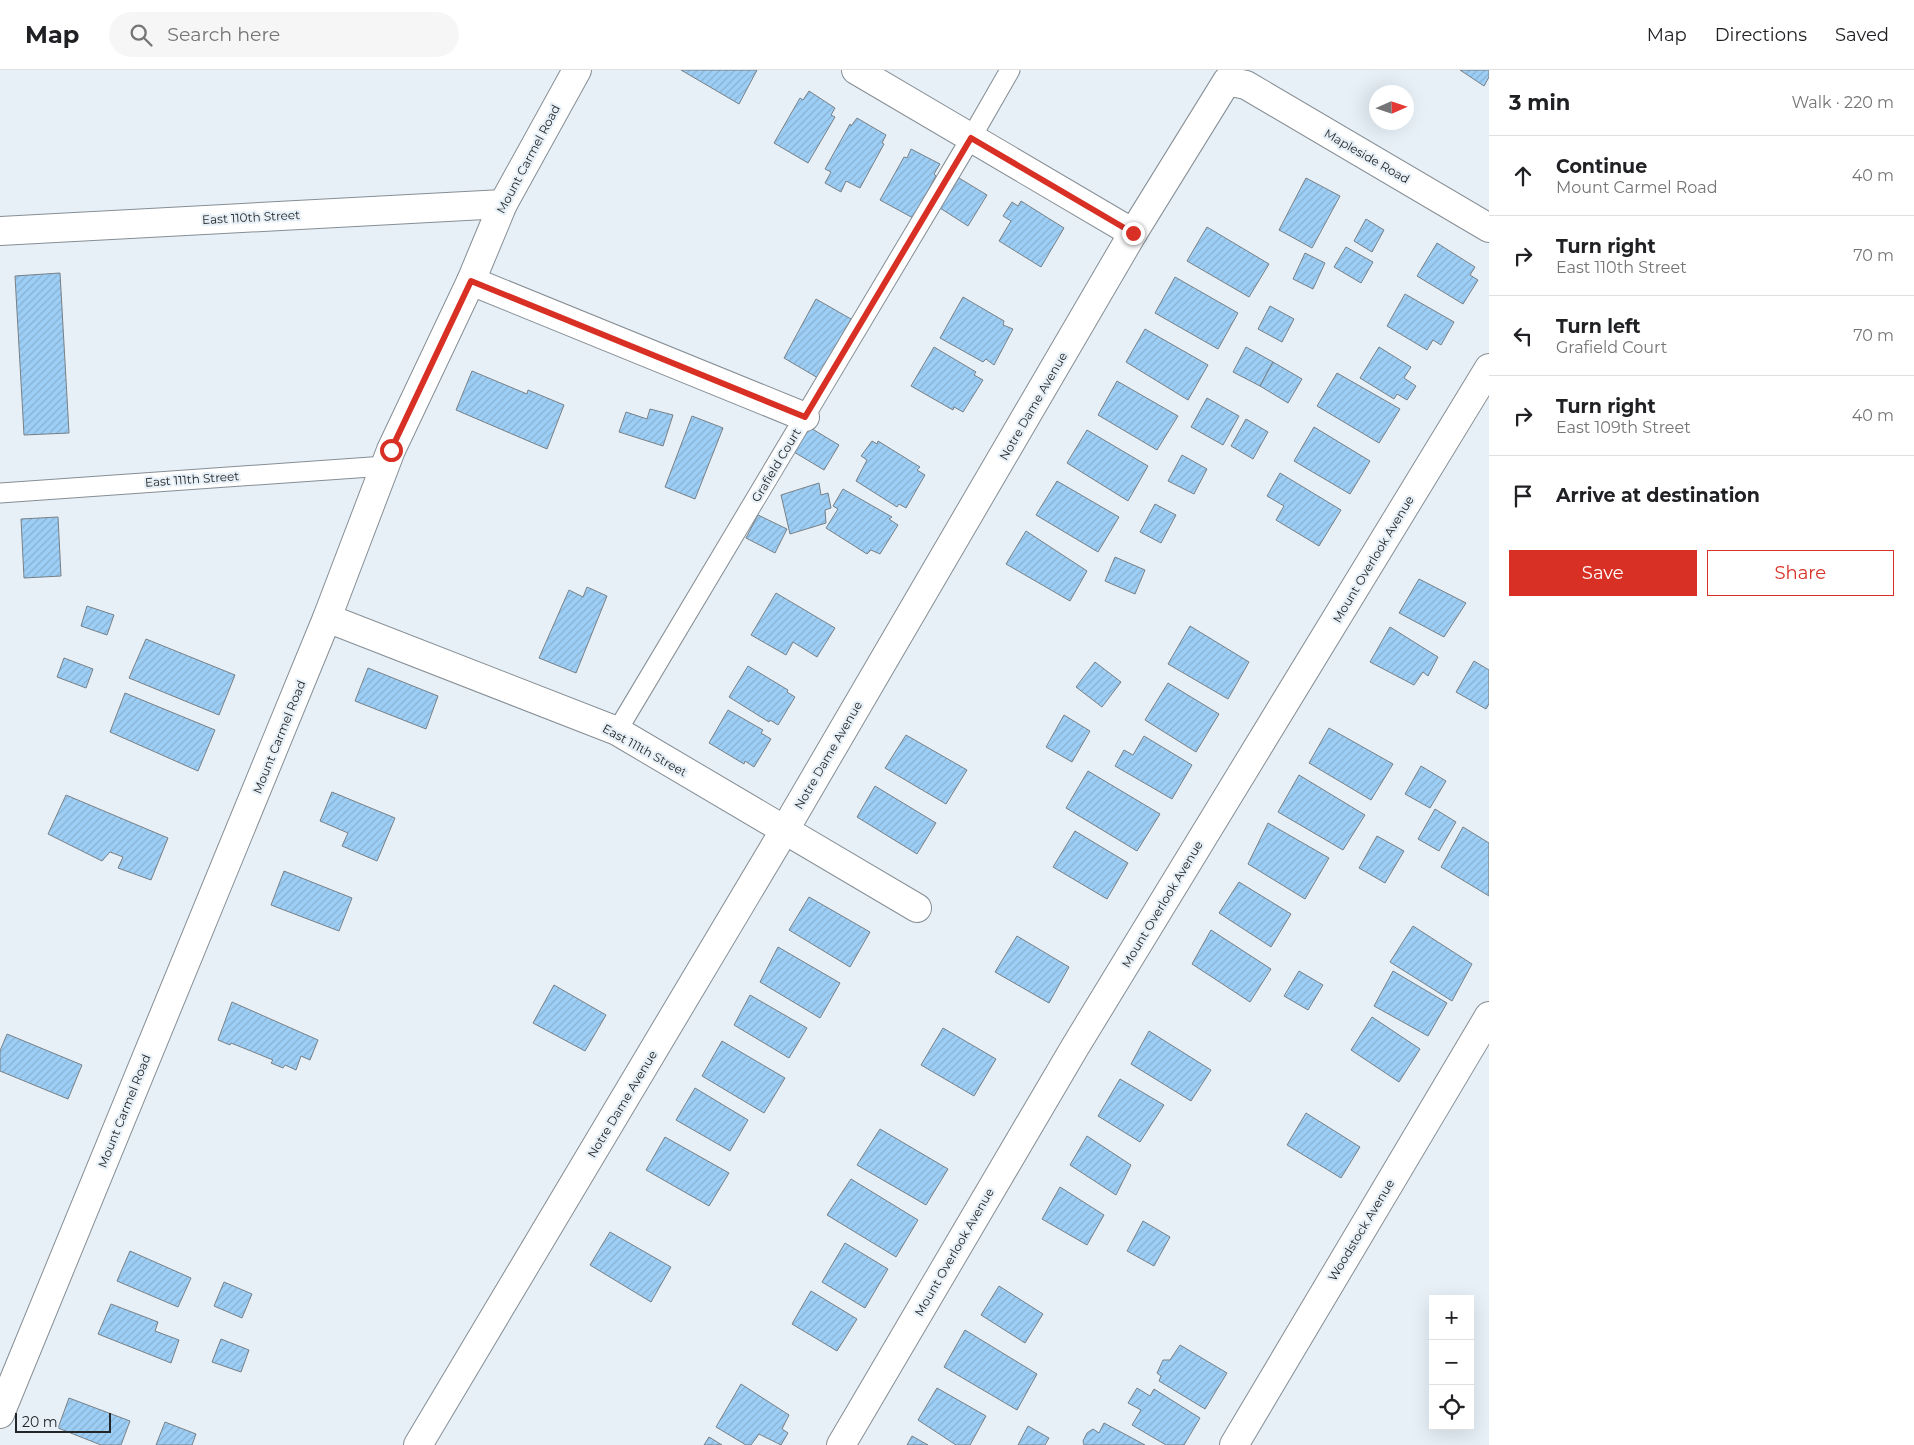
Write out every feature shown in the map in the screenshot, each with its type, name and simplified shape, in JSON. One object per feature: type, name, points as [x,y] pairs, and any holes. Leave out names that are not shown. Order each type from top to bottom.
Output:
[{"type":"street","name":"Mount Carmel Road","points":[[0,1414],[328,618],[385,466],[471,281],[503,204],[577,70]]},
{"type":"street","points":[[856,70],[1133,233]]},
{"type":"street","name":"Notre Dame Avenue","points":[[418,1445],[784,830],[1133,233],[1227,81],[1246,85]]},
{"type":"street","name":"Mapleside Road","points":[[1246,85],[1489,228]]},
{"type":"street","name":"East 110th Street","points":[[0,231],[503,204]]},
{"type":"street","points":[[471,281],[805,417]]},
{"type":"street","name":"Mount Overlook Avenue","points":[[841,1445],[1075,1047],[1489,368]]},
{"type":"street","name":"East 111th Street","points":[[328,618],[617,731],[917,908]]},
{"type":"street","name":"Woodstock Avenue","points":[[1234,1445],[1489,1016]]},
{"type":"lane","name":"Grafield Court","points":[[617,731],[1010,70]]},
{"type":"lane","name":"East 111th Street","points":[[0,493],[385,466]]},
{"type":"building","points":[[681,70],[757,70],[739,104]]},
{"type":"building","points":[[1460,70],[1489,70],[1489,77],[1484,86]]},
{"type":"building","points":[[809,91],[835,108],[831,115],[835,117],[808,163],[774,143],[800,98],[803,100]]},
{"type":"building","points":[[857,118],[886,135],[882,143],[884,144],[860,188],[846,181],[841,192],[825,183],[831,172],[825,169],[850,124],[851,126]]},
{"type":"building","points":[[911,149],[940,164],[934,174],[936,176],[913,218],[880,200],[904,157],[907,158]]},
{"type":"building","points":[[959,178],[987,195],[968,226],[940,208]]},
{"type":"building","points":[[1306,178],[1340,196],[1312,248],[1279,230]]},
{"type":"building","points":[[1021,201],[1064,228],[1041,267],[999,241],[1011,221],[1003,216],[1012,202],[1018,206]]},
{"type":"building","points":[[1366,219],[1384,230],[1372,252],[1354,241]]},
{"type":"building","points":[[1207,227],[1269,264],[1249,297],[1187,261]]},
{"type":"building","points":[[1437,243],[1475,267],[1470,275],[1478,280],[1463,304],[1417,276]]},
{"type":"building","points":[[1346,247],[1373,262],[1361,283],[1334,267]]},
{"type":"building","points":[[1305,253],[1325,263],[1313,289],[1293,279]]},
{"type":"building","points":[[60,273],[69,433],[24,435],[15,276]]},
{"type":"building","points":[[1175,277],[1238,313],[1218,349],[1155,313]]},
{"type":"building","points":[[1405,294],[1454,322],[1441,345],[1433,340],[1427,350],[1387,326]]},
{"type":"building","points":[[963,297],[1004,321],[1003,325],[1013,329],[994,365],[986,359],[983,362],[940,338]]},
{"type":"building","points":[[816,299],[851,319],[818,378],[784,358]]},
{"type":"building","points":[[1270,306],[1294,319],[1282,342],[1258,329]]},
{"type":"building","points":[[1145,329],[1208,365],[1188,400],[1126,362]]},
{"type":"building","points":[[934,347],[976,372],[974,375],[983,380],[963,412],[954,407],[953,410],[911,386]]},
{"type":"building","points":[[1246,347],[1273,362],[1260,386],[1233,372]]},
{"type":"building","points":[[1379,347],[1411,367],[1404,378],[1416,386],[1407,400],[1397,394],[1394,399],[1360,378]]},
{"type":"building","points":[[1273,362],[1302,379],[1288,403],[1260,386]]},
{"type":"building","points":[[472,371],[527,394],[528,390],[564,405],[547,449],[456,410]]},
{"type":"building","points":[[1337,373],[1400,409],[1379,443],[1317,406]]},
{"type":"building","points":[[1117,381],[1178,416],[1157,450],[1098,415]]},
{"type":"building","points":[[1207,398],[1239,416],[1223,445],[1191,427]]},
{"type":"building","points":[[650,409],[673,415],[663,446],[619,432],[626,412],[647,419]]},
{"type":"building","points":[[692,416],[723,428],[695,499],[665,487]]},
{"type":"building","points":[[1246,419],[1268,432],[1253,459],[1231,446]]},
{"type":"building","points":[[809,427],[839,445],[824,470],[794,452]]},
{"type":"building","points":[[1314,427],[1370,461],[1350,494],[1294,461]]},
{"type":"building","points":[[1087,430],[1148,466],[1128,501],[1067,463]]},
{"type":"building","points":[[872,441],[877,444],[878,441],[920,467],[917,470],[925,475],[906,508],[899,504],[897,507],[856,481],[867,460],[861,456]]},
{"type":"building","points":[[1182,455],[1207,469],[1194,494],[1168,481]]},
{"type":"building","points":[[1280,473],[1341,510],[1319,546],[1276,520],[1284,506],[1267,496]]},
{"type":"building","points":[[1057,481],[1119,517],[1098,552],[1036,515]]},
{"type":"building","points":[[819,483],[821,495],[828,493],[831,508],[825,510],[826,523],[790,534],[781,495]]},
{"type":"building","points":[[843,489],[892,517],[889,519],[898,525],[880,554],[871,550],[867,554],[826,528],[838,509],[833,506]]},
{"type":"building","points":[[1155,504],[1176,515],[1161,543],[1140,532]]},
{"type":"building","points":[[758,515],[787,529],[775,553],[746,538]]},
{"type":"building","points":[[58,517],[61,576],[24,578],[21,519]]},
{"type":"building","points":[[1026,531],[1087,571],[1070,601],[1006,564]]},
{"type":"building","points":[[1115,557],[1145,570],[1135,594],[1105,581]]},
{"type":"building","points":[[1419,579],[1466,603],[1444,637],[1399,613]]},
{"type":"building","points":[[587,587],[607,596],[576,673],[539,658],[569,590],[583,597]]},
{"type":"building","points":[[776,593],[835,628],[817,657],[793,642],[786,655],[751,635]]},
{"type":"building","points":[[87,606],[114,615],[107,635],[81,626]]},
{"type":"building","points":[[1190,626],[1249,662],[1228,699],[1168,664]]},
{"type":"building","points":[[1390,627],[1438,657],[1428,676],[1423,672],[1414,685],[1370,662]]},
{"type":"building","points":[[146,639],[235,675],[219,715],[129,678]]},
{"type":"building","points":[[64,658],[93,669],[86,688],[57,677]]},
{"type":"building","points":[[1474,661],[1489,670],[1489,704],[1486,709],[1456,692]]},
{"type":"building","points":[[1095,662],[1121,682],[1102,707],[1076,687]]},
{"type":"building","points":[[748,666],[788,690],[787,692],[795,697],[778,725],[770,720],[769,722],[729,697]]},
{"type":"building","points":[[368,668],[438,696],[426,729],[355,701]]},
{"type":"building","points":[[1168,683],[1219,714],[1196,752],[1145,720]]},
{"type":"building","points":[[125,693],[215,730],[198,771],[110,732]]},
{"type":"building","points":[[728,710],[763,730],[761,733],[771,739],[754,767],[745,761],[744,764],[709,743]]},
{"type":"building","points":[[1064,715],[1090,731],[1072,762],[1046,747]]},
{"type":"building","points":[[1329,728],[1393,764],[1371,800],[1309,763]]},
{"type":"building","points":[[906,735],[967,770],[946,804],[885,768]]},
{"type":"building","points":[[1144,736],[1192,765],[1172,799],[1115,766],[1124,750],[1133,755]]},
{"type":"building","points":[[1421,766],[1446,781],[1430,808],[1405,794]]},
{"type":"building","points":[[1088,771],[1160,814],[1137,851],[1066,808]]},
{"type":"building","points":[[1299,775],[1365,815],[1343,850],[1278,812]]},
{"type":"building","points":[[875,786],[936,823],[917,854],[857,817]]},
{"type":"building","points":[[332,792],[395,818],[377,861],[342,846],[348,833],[320,821]]},
{"type":"building","points":[[66,795],[168,838],[151,880],[118,868],[123,857],[110,852],[102,861],[48,834]]},
{"type":"building","points":[[1435,809],[1456,822],[1439,851],[1418,839]]},
{"type":"building","points":[[1268,823],[1329,858],[1305,899],[1248,864]]},
{"type":"building","points":[[1463,827],[1489,843],[1489,896],[1441,867]]},
{"type":"building","points":[[1075,831],[1128,863],[1107,899],[1053,867]]},
{"type":"building","points":[[1377,836],[1404,851],[1385,883],[1359,868]]},
{"type":"building","points":[[284,871],[352,898],[339,931],[271,905]]},
{"type":"building","points":[[1239,882],[1291,914],[1271,947],[1219,913]]},
{"type":"building","points":[[809,897],[870,932],[850,967],[789,930]]},
{"type":"building","points":[[1413,926],[1472,964],[1452,1001],[1390,962]]},
{"type":"building","points":[[1211,930],[1271,969],[1250,1002],[1192,964]]},
{"type":"building","points":[[1017,936],[1069,967],[1049,1003],[995,972]]},
{"type":"building","points":[[778,947],[840,983],[820,1018],[760,982]]},
{"type":"building","points":[[1299,971],[1323,985],[1308,1010],[1284,996]]},
{"type":"building","points":[[1393,971],[1447,1003],[1428,1036],[1374,1006]]},
{"type":"building","points":[[554,985],[606,1015],[585,1051],[533,1023]]},
{"type":"building","points":[[750,995],[807,1028],[789,1058],[734,1025]]},
{"type":"building","points":[[232,1002],[318,1040],[310,1060],[301,1056],[296,1070],[285,1065],[283,1068],[271,1063],[273,1060],[231,1043],[230,1045],[218,1040]]},
{"type":"building","points":[[1372,1017],[1420,1049],[1399,1082],[1351,1050]]},
{"type":"building","points":[[943,1028],[996,1059],[974,1096],[921,1065]]},
{"type":"building","points":[[1149,1031],[1211,1070],[1191,1101],[1131,1064]]},
{"type":"building","points":[[7,1034],[82,1065],[68,1099],[0,1071],[0,1051]]},
{"type":"building","points":[[722,1041],[785,1078],[764,1113],[702,1076]]},
{"type":"building","points":[[1120,1079],[1164,1105],[1140,1142],[1098,1116]]},
{"type":"building","points":[[695,1088],[748,1120],[730,1151],[676,1120]]},
{"type":"building","points":[[1306,1113],[1360,1147],[1341,1178],[1287,1145]]},
{"type":"building","points":[[880,1129],[948,1169],[926,1205],[857,1165]]},
{"type":"building","points":[[1087,1136],[1131,1165],[1116,1195],[1070,1165]]},
{"type":"building","points":[[665,1137],[729,1173],[709,1206],[646,1170]]},
{"type":"building","points":[[851,1179],[918,1220],[896,1257],[827,1215]]},
{"type":"building","points":[[1060,1187],[1104,1215],[1087,1245],[1042,1219]]},
{"type":"building","points":[[1143,1221],[1170,1237],[1154,1266],[1127,1251]]},
{"type":"building","points":[[610,1232],[671,1267],[651,1302],[590,1265]]},
{"type":"building","points":[[845,1243],[888,1269],[865,1308],[822,1282]]},
{"type":"building","points":[[130,1251],[191,1278],[178,1307],[117,1281]]},
{"type":"building","points":[[224,1282],[252,1294],[242,1318],[214,1306]]},
{"type":"building","points":[[999,1286],[1043,1314],[1025,1343],[981,1315]]},
{"type":"building","points":[[811,1291],[857,1319],[837,1351],[792,1324]]},
{"type":"building","points":[[111,1304],[158,1322],[155,1331],[179,1340],[171,1363],[98,1334]]},
{"type":"building","points":[[965,1330],[1037,1374],[1017,1410],[944,1367]]},
{"type":"building","points":[[221,1339],[249,1350],[241,1372],[212,1362]]},
{"type":"building","points":[[1180,1345],[1227,1373],[1205,1409],[1159,1381],[1161,1376],[1157,1373],[1163,1360],[1170,1360]]},
{"type":"building","points":[[741,1384],[789,1415],[782,1429],[788,1433],[781,1445],[759,1434],[751,1445],[746,1445],[716,1427]]},
{"type":"building","points":[[937,1388],[986,1416],[970,1445],[956,1445],[918,1420]]},
{"type":"building","points":[[1137,1388],[1150,1396],[1154,1389],[1200,1418],[1184,1445],[1166,1445],[1132,1425],[1141,1410],[1128,1403]]},
{"type":"building","points":[[69,1398],[130,1421],[121,1445],[101,1445],[58,1428]]},
{"type":"building","points":[[165,1422],[196,1434],[192,1445],[156,1445]]},
{"type":"building","points":[[1104,1423],[1145,1445],[1084,1445],[1083,1441],[1087,1433],[1093,1429],[1099,1433]]},
{"type":"building","points":[[1028,1426],[1049,1438],[1045,1445],[1018,1445]]},
{"type":"building","points":[[912,1436],[928,1445],[907,1445]]},
{"type":"building","points":[[709,1437],[722,1445],[704,1445]]},
{"type":"route","points":[[391,450],[471,281],[805,417],[971,138],[1133,233]]}]
